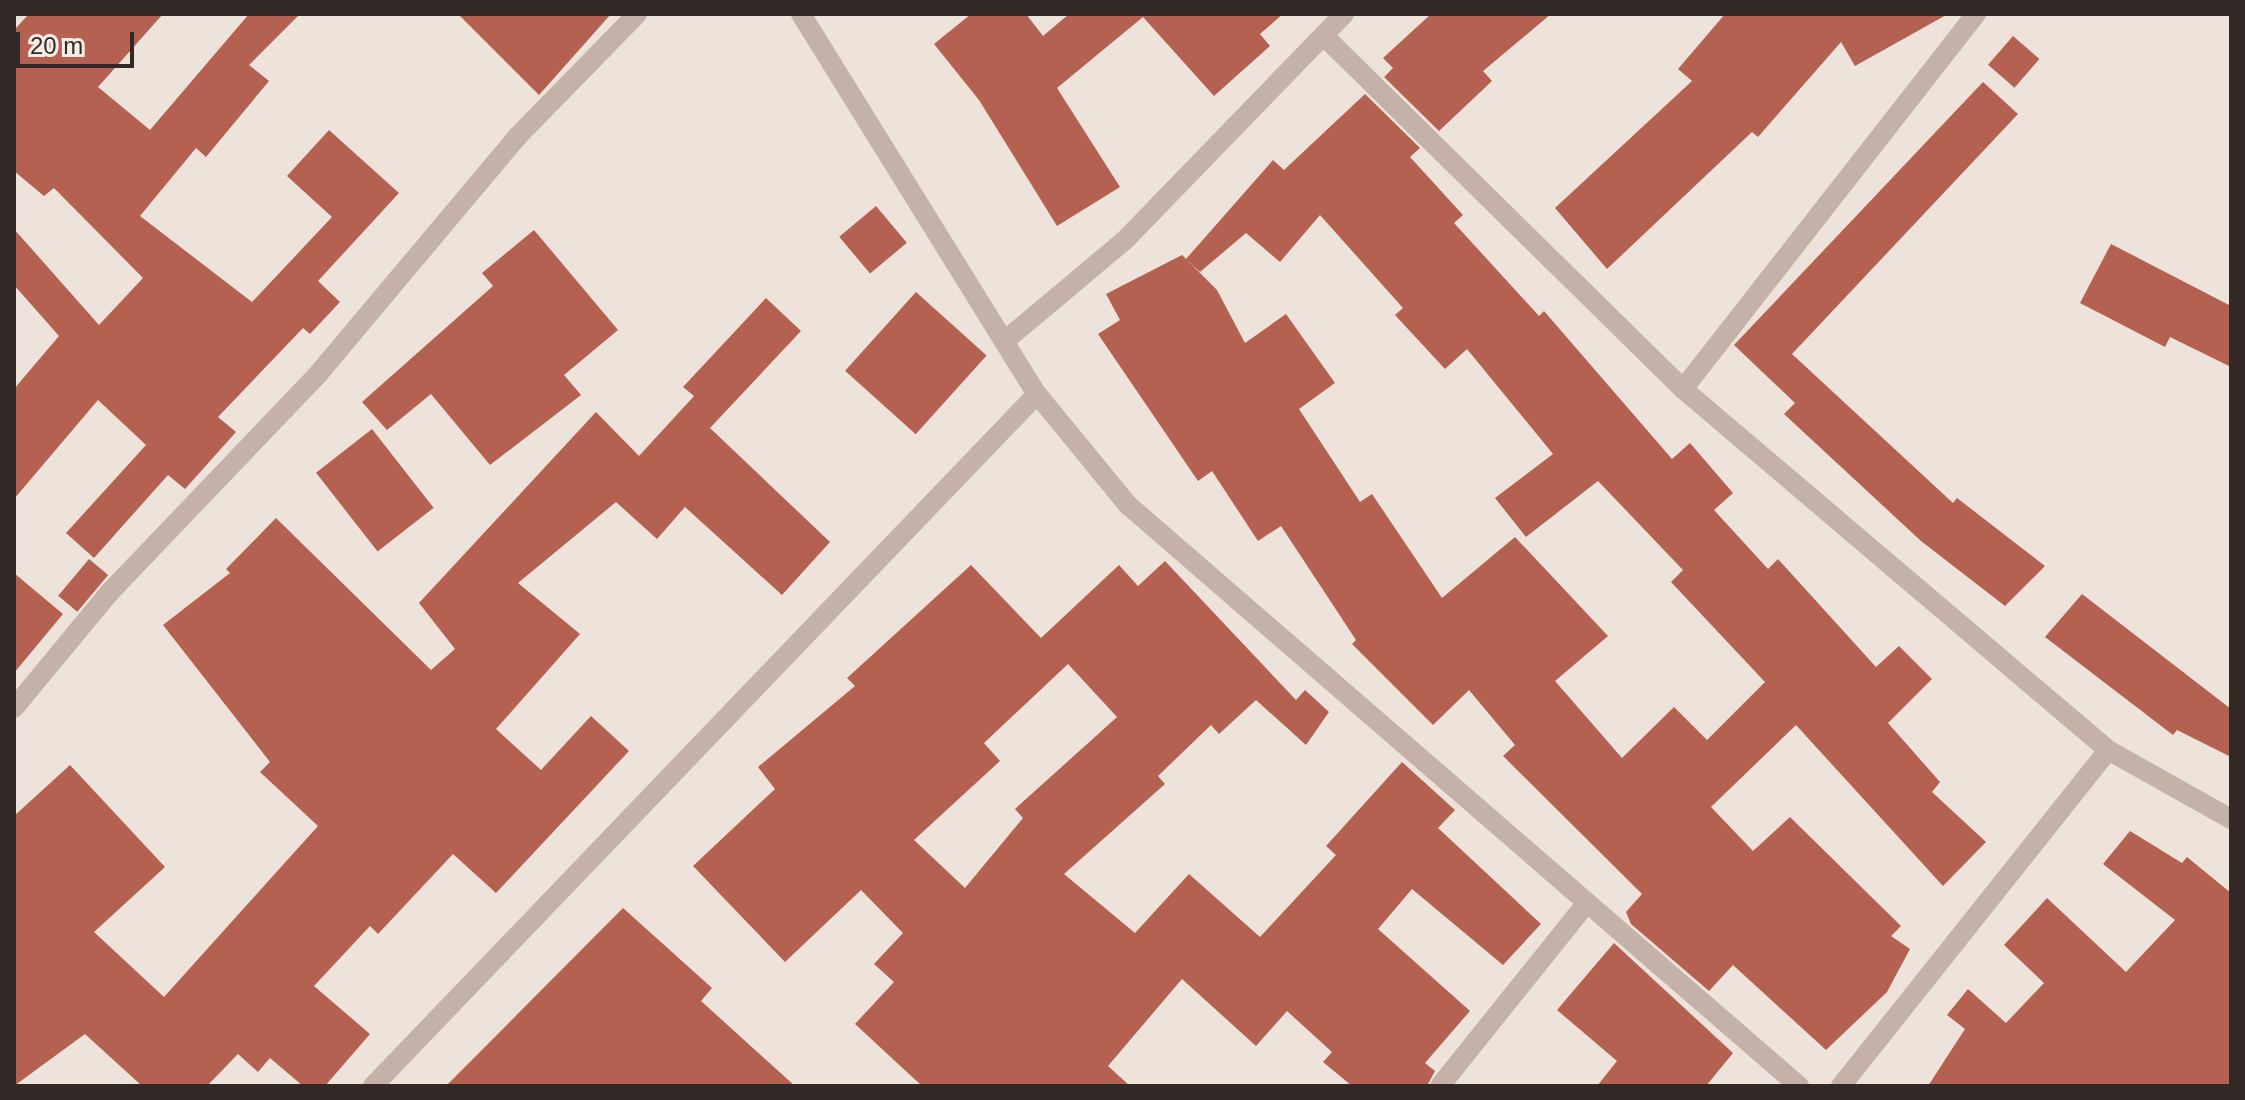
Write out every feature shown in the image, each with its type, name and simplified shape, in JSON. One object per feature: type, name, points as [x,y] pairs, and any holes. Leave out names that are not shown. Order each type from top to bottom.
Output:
[{"type":"street","points":[[14,708],[109,593],[319,373],[517,137],[637,14]]},
{"type":"street","points":[[801,14],[1007,339],[1037,394],[1128,505],[1799,1086]]},
{"type":"street","points":[[1007,339],[1126,239],[1344,14]]},
{"type":"street","points":[[1683,389],[1976,14]]},
{"type":"street","points":[[1325,37],[1683,389],[2108,750],[2231,819]]},
{"type":"street","points":[[373,1086],[1037,394]]},
{"type":"street","points":[[1841,1086],[2108,750]]},
{"type":"street","points":[[1440,1086],[1586,904]]},
{"type":"building","points":[[29,14],[163,14],[98,87],[150,130],[249,14],[300,14],[249,65],[269,81],[206,157],[196,148],[140,216],[252,302],[332,217],[287,176],[329,130],[399,193],[318,281],[340,302],[310,334],[303,328],[218,417],[236,432],[185,489],[168,475],[94,558],[66,533],[146,445],[98,400],[14,499],[14,389],[59,336],[14,285],[14,229],[99,325],[143,278],[54,188],[44,196],[14,171],[14,30]]},
{"type":"building","points":[[458,14],[611,14],[539,95]]},
{"type":"building","points":[[971,14],[1026,14],[1043,36],[1069,14],[1283,14],[1260,34],[1270,46],[1214,96],[1143,17],[1057,88],[1120,187],[1057,226],[979,100],[934,44]]},
{"type":"building","points":[[1431,14],[1551,14],[1483,71],[1492,81],[1439,131],[1384,77],[1393,68],[1383,58]]},
{"type":"building","points":[[1725,14],[1948,14],[1855,66],[1841,42],[1758,137],[1752,132],[1607,269],[1555,208],[1692,81],[1678,69]]},
{"type":"building","points":[[2013,36],[2039,59],[2014,88],[1988,65]]},
{"type":"building","points":[[1983,82],[2018,114],[1792,354],[1953,503],[1957,498],[2045,566],[2005,606],[1921,541],[1784,414],[1795,403],[1734,345]]},
{"type":"building","points":[[1365,94],[1420,148],[1410,157],[1463,215],[1454,223],[1539,316],[1544,311],[1672,459],[1690,443],[1733,493],[1714,510],[1768,569],[1778,559],[1876,667],[1899,646],[1932,679],[1888,723],[1940,782],[1932,792],[1986,842],[1943,886],[1796,725],[1711,807],[1753,851],[1790,817],[1901,926],[1891,936],[1910,949],[1887,992],[1826,1050],[1733,965],[1709,991],[1631,924],[1626,912],[1642,894],[1503,756],[1515,745],[1469,690],[1433,725],[1352,644],[1356,640],[1281,526],[1258,541],[1212,471],[1198,481],[1098,334],[1120,320],[1106,294],[1182,255],[1186,259],[1273,160],[1284,170]],"holes":[[[1320,215],[1403,308],[1395,315],[1445,369],[1467,349],[1553,454],[1495,498],[1526,537],[1598,481],[1683,570],[1671,582],[1765,682],[1707,740],[1674,707],[1622,758],[1555,681],[1608,636],[1515,537],[1442,598],[1372,494],[1360,502],[1299,409],[1335,383],[1286,314],[1245,343],[1217,290],[1186,259],[1200,272],[1246,233],[1280,262]]]},
{"type":"building","points":[[876,206],[907,243],[870,274],[839,237]]},
{"type":"building","points":[[534,230],[618,330],[564,375],[581,395],[490,465],[431,394],[387,430],[362,402],[493,286],[482,273]]},
{"type":"building","points":[[2111,244],[2231,306],[2231,367],[2170,337],[2165,347],[2080,303]]},
{"type":"building","points":[[916,292],[987,356],[916,434],[845,371]]},
{"type":"building","points":[[766,298],[801,331],[710,428],[830,542],[782,595],[685,507],[657,539],[616,502],[518,583],[580,634],[496,729],[541,770],[591,716],[629,751],[496,893],[453,854],[378,934],[370,926],[314,986],[370,1034],[325,1086],[303,1086],[270,1058],[258,1072],[238,1054],[207,1086],[142,1086],[85,1034],[14,1086],[14,816],[70,765],[165,867],[94,932],[164,997],[318,826],[260,772],[270,762],[163,625],[230,573],[226,569],[276,518],[431,670],[455,649],[419,603],[596,412],[639,456],[694,396],[683,387]]},
{"type":"building","points":[[372,429],[434,508],[378,552],[316,473]]},
{"type":"building","points":[[89,559],[108,575],[77,612],[58,596]]},
{"type":"building","points":[[1165,561],[1296,700],[1305,690],[1329,712],[1306,745],[1256,700],[1219,734],[1211,725],[1158,776],[1165,784],[1064,874],[1135,933],[1189,874],[1260,937],[1336,855],[1326,846],[1402,762],[1455,810],[1438,828],[1541,924],[1503,965],[1412,889],[1378,929],[1470,1011],[1425,1063],[1435,1071],[1427,1086],[1352,1086],[1323,1062],[1332,1052],[1287,1011],[1256,1046],[1182,979],[1108,1066],[1130,1086],[922,1086],[855,1024],[894,982],[874,964],[903,933],[861,890],[785,962],[693,866],[775,789],[758,767],[855,686],[847,678],[971,565],[1041,638],[1119,565],[1138,586]],"holes":[[[1068,664],[1117,717],[1015,809],[1023,818],[965,888],[914,840],[1000,761],[984,743]]]},
{"type":"building","points":[[14,573],[63,614],[14,673]]},
{"type":"building","points":[[2082,594],[2231,709],[2231,757],[2177,730],[2173,735],[2045,637]]},
{"type":"building","points":[[2130,831],[2182,863],[2187,857],[2231,893],[2231,1086],[1928,1086],[1965,1029],[1947,1015],[1968,989],[2006,1023],[2044,983],[2004,945],[2047,898],[2126,972],[2175,920],[2103,864]]},
{"type":"building","points":[[623,908],[712,988],[701,1001],[795,1086],[446,1086]]},
{"type":"building","points":[[1614,943],[1733,1053],[1706,1086],[1597,1086],[1617,1061],[1557,1010]]}]
